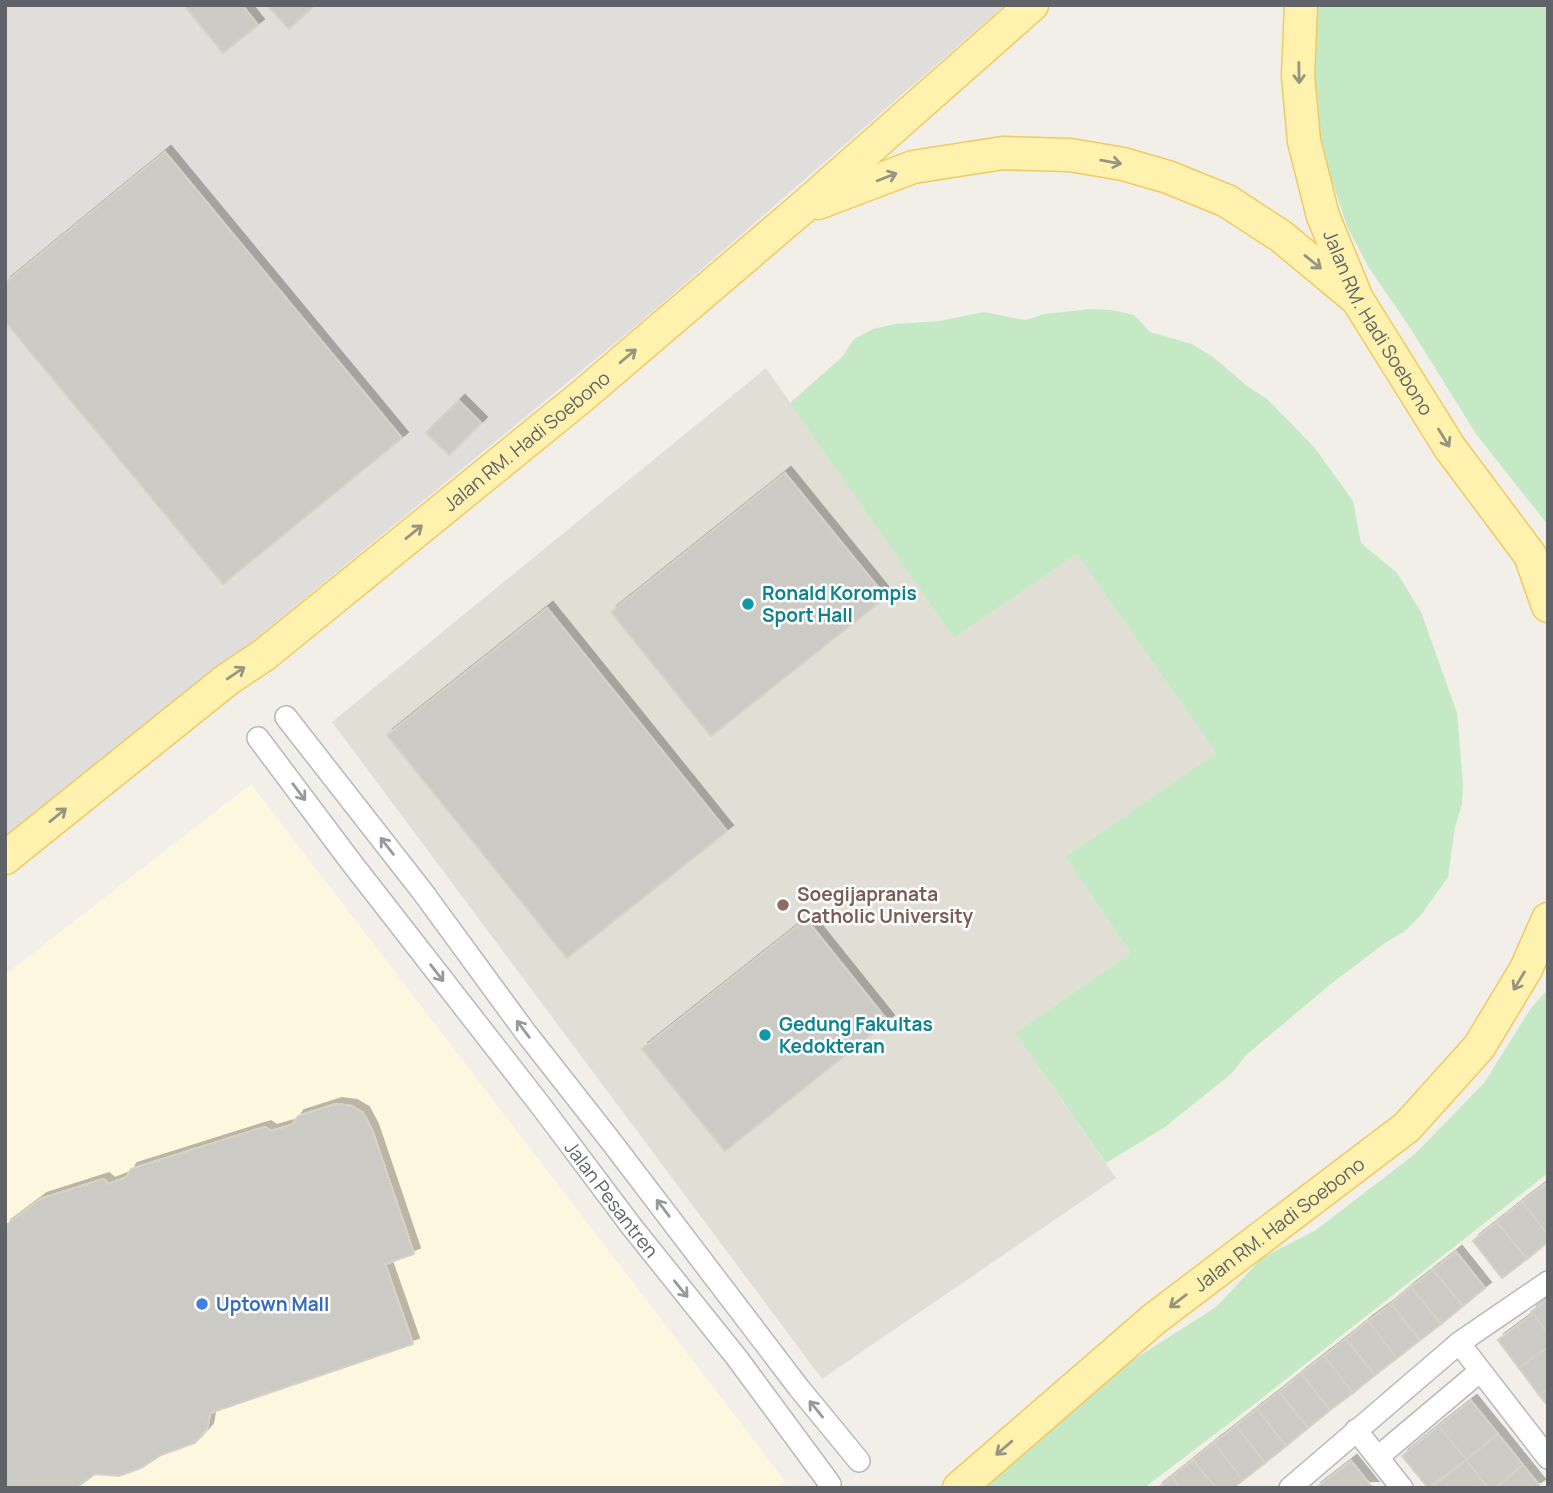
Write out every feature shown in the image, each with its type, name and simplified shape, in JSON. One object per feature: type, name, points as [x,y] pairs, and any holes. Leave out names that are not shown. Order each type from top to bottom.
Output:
[{"type":"main road","name":"Jalan RM. Hadi Soebono","points":[[5,858],[228,679],[264,655],[580,397],[801,209],[1032,5]]},
{"type":"main road","name":"Jalan RM. Hadi Soebono","points":[[1301,5],[1298,76],[1304,141],[1323,216],[1357,299],[1450,448],[1530,555],[1548,607]]},
{"type":"main road","points":[[801,209],[913,167],[1003,153],[1070,155],[1123,164],[1168,177],[1227,201],[1282,237],[1357,299]]},
{"type":"main road","name":"Jalan RM. Hadi Soebono","points":[[958,1488],[1154,1320],[1407,1127],[1479,1047],[1526,969],[1548,919]]},
{"type":"street","name":"Jalan Pesantren","points":[[285,717],[422,891],[526,1033],[799,1388],[859,1461]]},
{"type":"street","name":"Jalan Pesantren","points":[[258,738],[632,1227],[737,1358],[830,1484]]},
{"type":"street","points":[[391,914],[422,891]]},
{"type":"street","points":[[1290,1488],[1459,1343],[1548,1282]]},
{"type":"street","points":[[1459,1343],[1548,1458]]},
{"type":"street","points":[[1378,1457],[1479,1372]]},
{"type":"street","points":[[1356,1430],[1402,1488]]},
{"type":"shaded area","points":[[5,5],[1005,5],[642,321],[5,845]]},
{"type":"shaded area","name":"Soegijapranata Catholic University","points":[[766,368],[954,638],[1077,554],[1216,753],[1065,857],[1131,953],[1015,1033],[1116,1178],[822,1379],[332,722]]},
{"type":"shaded area","points":[[251,784],[785,1481],[776,1488],[5,1488],[5,975]]},
{"type":"green space","points":[[1317,5],[1548,5],[1548,525],[1476,434],[1409,326],[1369,268],[1347,226],[1316,133],[1307,69]]},
{"type":"green space","points":[[1091,309],[1134,315],[1150,332],[1192,344],[1267,399],[1314,447],[1353,501],[1361,543],[1397,573],[1421,612],[1457,713],[1463,784],[1462,804],[1455,827],[1448,877],[1421,915],[1405,931],[1332,983],[1246,1055],[1232,1073],[1165,1127],[1106,1163],[1015,1033],[1131,953],[1065,857],[1216,753],[1077,554],[954,638],[790,403],[842,357],[854,339],[873,329],[895,324],[940,321],[984,312],[1025,320],[1045,314]]},
{"type":"green space","points":[[1548,989],[1548,1173],[1144,1488],[980,1488],[1111,1374],[1216,1307],[1262,1258],[1316,1230],[1415,1154],[1484,1083],[1531,1008]]},
{"type":"building","points":[[184,5],[242,5],[258,25],[223,53]]},
{"type":"building","points":[[267,5],[315,5],[289,29]]},
{"type":"building","points":[[165,152],[402,438],[223,584],[5,321],[5,283]]},
{"type":"building","points":[[459,401],[481,423],[449,455],[426,433]]},
{"type":"building","name":"Ronald Korompis Sport Hall","points":[[785,473],[886,597],[711,736],[611,612]]},
{"type":"building","points":[[547,608],[727,831],[567,958],[387,735]]},
{"type":"building","name":"Gedung Fakultas Kedokteran","points":[[806,919],[888,1021],[725,1151],[642,1049]]},
{"type":"building","name":"Uptown Mall","points":[[336,1104],[351,1106],[363,1113],[372,1130],[414,1254],[385,1264],[413,1344],[210,1413],[207,1429],[195,1443],[161,1455],[141,1468],[119,1476],[95,1474],[76,1488],[5,1488],[5,1226],[41,1199],[103,1179],[109,1184],[127,1177],[131,1169],[265,1127],[271,1131],[292,1125],[298,1116]]},
{"type":"building","points":[[1548,1182],[1548,1235],[1522,1202]]},
{"type":"building","points":[[1522,1202],[1548,1235],[1548,1242],[1527,1259],[1497,1222]]},
{"type":"building","points":[[1497,1222],[1527,1259],[1502,1278],[1473,1241]]},
{"type":"building","points":[[1456,1252],[1485,1288],[1463,1306],[1433,1270]]},
{"type":"building","points":[[1433,1270],[1463,1306],[1441,1324],[1411,1287]]},
{"type":"building","points":[[1411,1287],[1441,1324],[1420,1340],[1391,1304]]},
{"type":"building","points":[[1548,1299],[1548,1330],[1546,1332],[1531,1312]]},
{"type":"building","points":[[1391,1304],[1420,1340],[1397,1358],[1368,1321]]},
{"type":"building","points":[[1533,1314],[1548,1334],[1548,1347],[1519,1368],[1498,1340]]},
{"type":"building","points":[[1368,1321],[1397,1358],[1375,1375],[1346,1339]]},
{"type":"building","points":[[1346,1339],[1375,1375],[1353,1393],[1324,1356]]},
{"type":"building","points":[[1548,1347],[1548,1389],[1539,1395],[1519,1368]]},
{"type":"building","points":[[1324,1356],[1353,1393],[1330,1410],[1301,1374]]},
{"type":"building","points":[[1301,1374],[1330,1410],[1308,1428],[1279,1392]]},
{"type":"building","points":[[1548,1389],[1548,1406],[1539,1395]]},
{"type":"building","points":[[1279,1392],[1308,1428],[1286,1446],[1257,1409]]},
{"type":"building","points":[[1471,1401],[1498,1434],[1466,1460],[1439,1426]]},
{"type":"building","points":[[1257,1409],[1286,1446],[1265,1463],[1236,1426]]},
{"type":"building","points":[[1236,1426],[1265,1463],[1243,1480],[1214,1443]]},
{"type":"building","points":[[1439,1426],[1466,1460],[1428,1488],[1402,1456]]},
{"type":"building","points":[[1498,1434],[1523,1465],[1495,1488],[1488,1488],[1466,1460]]},
{"type":"building","points":[[1214,1443],[1243,1480],[1233,1488],[1216,1488],[1193,1460]]},
{"type":"building","points":[[1193,1460],[1216,1488],[1180,1488],[1172,1477]]},
{"type":"building","points":[[1466,1460],[1487,1486],[1431,1488]]},
{"type":"building","points":[[1351,1461],[1372,1487],[1316,1488]]},
{"type":"building","points":[[1523,1465],[1539,1485],[1535,1488],[1495,1488]]},
{"type":"building","points":[[1172,1477],[1180,1488],[1158,1488]]},
{"type":"place","name":"Ronald Korompis Sport Hall","points":[[748,604]]},
{"type":"place","name":"Soegijapranata Catholic University","points":[[783,905]]},
{"type":"place","name":"Gedung Fakultas Kedokteran","points":[[765,1035]]},
{"type":"place","name":"Uptown Mall","points":[[202,1304]]}]
